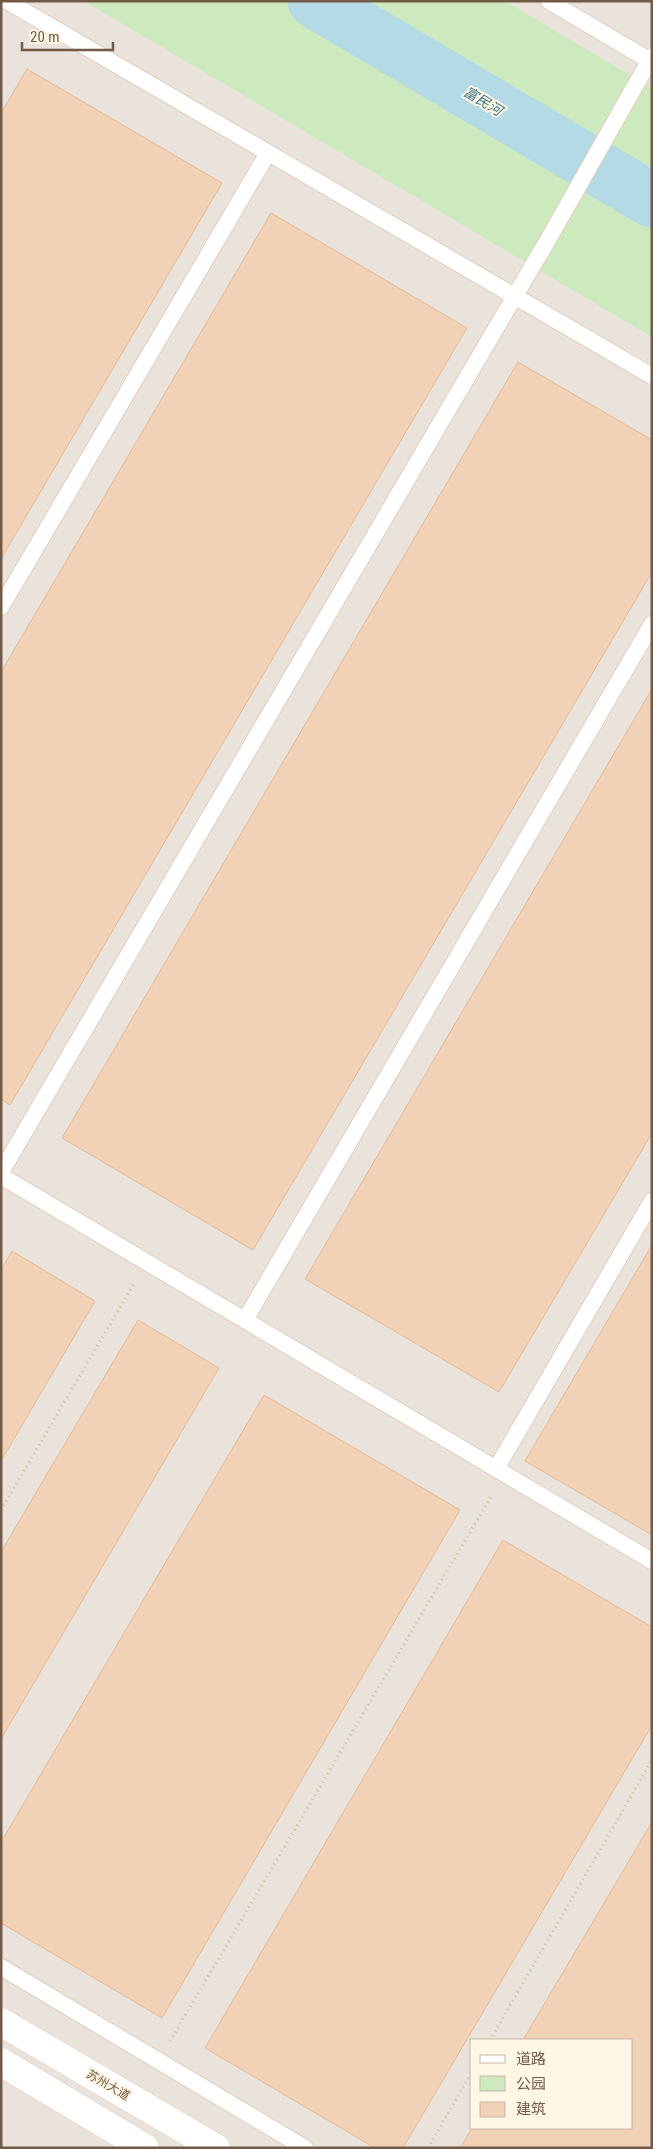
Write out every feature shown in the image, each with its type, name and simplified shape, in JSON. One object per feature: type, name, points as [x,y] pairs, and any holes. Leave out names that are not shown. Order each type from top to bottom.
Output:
[{"type":"street","name":"苏州大道","points":[[1,2022],[216,2148]]},
{"type":"street","points":[[1,2062],[144,2148]]},
{"type":"lane","points":[[1,1172],[553,231],[625,101],[651,59],[549,1]]},
{"type":"lane","points":[[5,6],[268,153],[652,376]]},
{"type":"lane","points":[[1,607],[268,153]]},
{"type":"lane","points":[[245,1320],[652,624]]},
{"type":"lane","points":[[1,1176],[652,1561]]},
{"type":"lane","points":[[500,1471],[652,1201]]},
{"type":"lane","points":[[1,1967],[305,2148]]},
{"type":"path","points":[[1,1510],[147,1262]]},
{"type":"path","points":[[159,2061],[500,1471]]},
{"type":"path","points":[[491,2039],[652,1760]]},
{"type":"path","points":[[428,2148],[470,2075]]},
{"type":"shaded area","points":[[1,1],[652,1],[652,2148],[1,2148]]},
{"type":"green space","points":[[84,1],[505,1],[652,88],[652,337]]},
{"type":"building","points":[[27,69],[222,183],[1,559],[1,113]]},
{"type":"building","points":[[271,213],[467,328],[10,1105],[1,1099],[1,672]]},
{"type":"building","points":[[518,362],[652,440],[652,572],[253,1250],[62,1138]]},
{"type":"building","points":[[652,689],[652,1133],[499,1392],[305,1279]]},
{"type":"building","points":[[652,1245],[652,1535],[525,1461]]},
{"type":"building","points":[[12,1251],[95,1301],[1,1461],[1,1270]]},
{"type":"building","points":[[138,1320],[219,1368],[1,1739],[1,1552]]},
{"type":"building","points":[[264,1395],[460,1510],[162,2018],[1,1923],[1,1842]]},
{"type":"building","points":[[503,1540],[652,1627],[652,1725],[403,2148],[375,2148],[205,2048]]},
{"type":"building","points":[[652,1822],[652,2148],[460,2148],[471,2129],[633,2129],[633,2039],[524,2039]]},
{"type":"waterway","name":"富民河","points":[[315,1],[652,200]]}]
